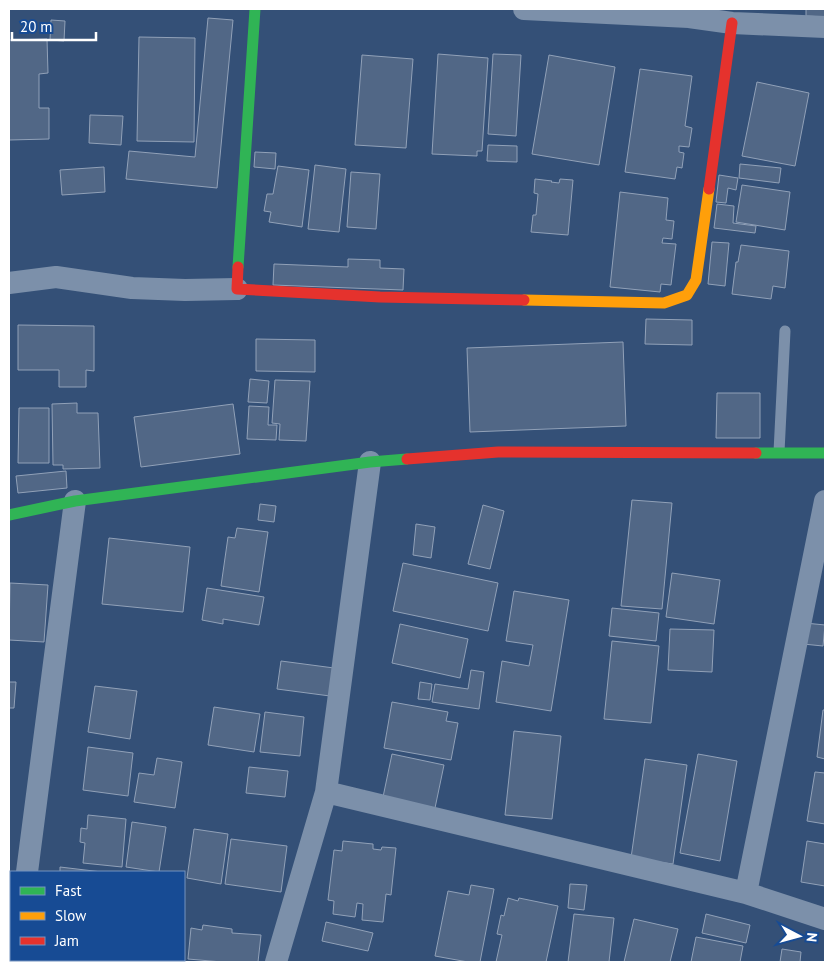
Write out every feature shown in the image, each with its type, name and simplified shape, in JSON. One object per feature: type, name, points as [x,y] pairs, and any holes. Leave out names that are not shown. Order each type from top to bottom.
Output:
[{"type":"street","points":[[237,289],[255,9]]},
{"type":"street","points":[[524,9],[688,13],[732,23],[825,27]]},
{"type":"street","points":[[9,283],[56,277],[132,288],[237,289],[390,298],[645,303],[664,303],[687,295],[696,280],[732,23]]},
{"type":"street","points":[[9,515],[75,501],[370,462],[498,452],[825,453]]},
{"type":"street","points":[[276,962],[326,792],[370,462]]},
{"type":"street","points":[[27,871],[75,501]]},
{"type":"street","points":[[746,892],[825,501]]},
{"type":"street","points":[[326,792],[746,892],[825,919]]},
{"type":"lane","points":[[780,452],[785,332]]},
{"type":"building","points":[[806,9],[825,9],[825,17],[806,16]]},
{"type":"building","points":[[208,18],[233,20],[217,188],[126,179],[129,151],[195,157]]},
{"type":"building","points":[[51,20],[65,21],[64,41],[50,40]]},
{"type":"building","points":[[139,37],[195,38],[194,142],[137,141]]},
{"type":"building","points":[[47,39],[48,73],[39,74],[39,108],[49,108],[49,139],[9,140],[9,40]]},
{"type":"building","points":[[438,54],[488,58],[482,151],[477,151],[477,156],[432,154]]},
{"type":"building","points":[[493,54],[521,55],[516,136],[488,134]]},
{"type":"building","points":[[362,55],[413,59],[406,148],[355,145]]},
{"type":"building","points":[[549,55],[615,67],[599,165],[532,154]]},
{"type":"building","points":[[640,69],[692,76],[685,126],[692,128],[689,147],[679,146],[679,152],[684,153],[682,168],[677,167],[675,179],[625,172]]},
{"type":"building","points":[[757,82],[809,93],[795,166],[742,156]]},
{"type":"building","points":[[90,115],[123,116],[121,145],[89,143]]},
{"type":"building","points":[[488,145],[517,146],[517,162],[487,161]]},
{"type":"building","points":[[255,152],[276,153],[275,169],[254,167]]},
{"type":"building","points":[[740,164],[781,168],[779,183],[739,178]]},
{"type":"building","points":[[315,165],[346,169],[339,232],[308,229]]},
{"type":"building","points":[[278,166],[309,170],[302,227],[269,222],[271,212],[264,211],[267,194],[273,194]]},
{"type":"building","points":[[104,167],[105,192],[62,195],[60,170]]},
{"type":"building","points":[[351,172],[380,174],[376,229],[347,227]]},
{"type":"building","points":[[719,175],[738,178],[736,190],[728,188],[726,203],[716,202]]},
{"type":"building","points":[[535,179],[559,183],[560,179],[573,180],[568,235],[531,232],[533,215],[536,215],[538,194],[534,193]]},
{"type":"building","points":[[742,185],[790,192],[785,230],[736,222]]},
{"type":"building","points":[[620,192],[668,198],[666,220],[674,221],[672,239],[663,238],[662,243],[676,244],[671,285],[661,284],[660,292],[610,287]]},
{"type":"building","points":[[717,204],[734,206],[733,223],[756,226],[755,233],[714,228]]},
{"type":"building","points":[[712,242],[729,243],[725,286],[708,284]]},
{"type":"building","points":[[741,245],[789,251],[785,288],[773,286],[771,299],[732,294],[736,262],[738,262]]},
{"type":"building","points":[[348,259],[380,260],[380,268],[404,269],[403,290],[273,285],[274,264],[348,267]]},
{"type":"building","points":[[646,319],[692,320],[692,345],[645,344]]},
{"type":"building","points":[[18,325],[94,326],[94,371],[86,370],[86,387],[59,387],[59,370],[18,370]]},
{"type":"building","points":[[256,339],[315,340],[315,372],[256,371]]},
{"type":"building","points":[[623,342],[626,426],[470,432],[467,348]]},
{"type":"building","points":[[250,379],[269,381],[267,403],[248,402]]},
{"type":"building","points":[[275,380],[310,381],[306,441],[279,440],[280,424],[272,423]]},
{"type":"building","points":[[717,393],[760,393],[760,438],[716,438]]},
{"type":"building","points":[[77,403],[77,413],[98,413],[100,468],[63,469],[63,465],[53,465],[52,404]]},
{"type":"building","points":[[233,404],[240,454],[141,467],[134,417]]},
{"type":"building","points":[[249,406],[269,407],[268,425],[277,425],[276,440],[247,439]]},
{"type":"building","points":[[19,408],[49,408],[49,463],[18,463]]},
{"type":"building","points":[[66,471],[67,488],[18,493],[16,476]]},
{"type":"building","points":[[632,500],[672,503],[662,609],[621,606]]},
{"type":"building","points":[[260,504],[276,506],[274,522],[258,520]]},
{"type":"building","points":[[483,505],[504,511],[490,569],[468,564]]},
{"type":"building","points":[[416,524],[435,527],[431,558],[413,555]]},
{"type":"building","points":[[237,528],[268,532],[259,592],[221,586],[228,537],[235,538]]},
{"type":"building","points":[[109,538],[190,547],[183,612],[102,604]]},
{"type":"building","points":[[403,563],[498,583],[488,631],[393,611]]},
{"type":"building","points":[[672,573],[720,580],[714,624],[666,617]]},
{"type":"building","points":[[10,583],[48,585],[44,642],[9,640]]},
{"type":"building","points":[[207,588],[264,597],[259,625],[223,619],[223,624],[202,620]]},
{"type":"building","points":[[514,591],[569,600],[551,711],[496,702],[502,661],[529,666],[533,645],[506,641]]},
{"type":"building","points":[[612,608],[659,613],[656,641],[609,636]]},
{"type":"building","points":[[805,623],[825,625],[823,646],[803,644]]},
{"type":"building","points":[[400,624],[468,639],[460,678],[392,663]]},
{"type":"building","points":[[670,629],[714,630],[712,672],[668,670]]},
{"type":"building","points":[[612,641],[659,646],[651,723],[604,719]]},
{"type":"building","points":[[281,661],[334,668],[330,696],[277,689]]},
{"type":"building","points":[[471,670],[484,672],[479,709],[432,702],[435,684],[468,689]]},
{"type":"building","points":[[9,682],[16,682],[14,708],[9,708]]},
{"type":"building","points":[[420,682],[432,684],[430,700],[418,699]]},
{"type":"building","points":[[95,686],[137,691],[130,739],[88,732]]},
{"type":"building","points":[[392,702],[448,712],[446,721],[458,723],[451,760],[384,748]]},
{"type":"building","points":[[214,707],[260,714],[254,752],[208,745]]},
{"type":"building","points":[[823,710],[825,710],[825,759],[817,757]]},
{"type":"building","points":[[265,712],[304,717],[300,756],[260,752]]},
{"type":"building","points":[[514,731],[561,736],[552,819],[505,815]]},
{"type":"building","points":[[88,747],[133,753],[128,796],[83,790]]},
{"type":"building","points":[[392,754],[444,765],[435,808],[383,797]]},
{"type":"building","points":[[698,754],[737,761],[720,861],[680,853]]},
{"type":"building","points":[[157,758],[182,762],[175,808],[134,802],[139,773],[154,775]]},
{"type":"building","points":[[645,759],[687,765],[673,864],[631,858]]},
{"type":"building","points":[[249,767],[288,771],[285,797],[246,793]]},
{"type":"building","points":[[815,772],[825,773],[825,824],[807,821]]},
{"type":"building","points":[[88,815],[126,819],[122,867],[83,863],[85,843],[80,842],[81,828],[87,829]]},
{"type":"building","points":[[132,822],[166,827],[159,871],[126,867]]},
{"type":"building","points":[[194,829],[228,834],[221,884],[187,878]]},
{"type":"building","points":[[231,839],[287,846],[281,892],[225,884]]},
{"type":"building","points":[[343,841],[373,844],[373,849],[381,850],[382,847],[396,848],[391,895],[386,894],[383,922],[362,920],[363,904],[357,903],[355,917],[333,914],[334,901],[328,900],[334,850],[342,851]]},
{"type":"building","points":[[807,841],[825,844],[825,886],[801,882]]},
{"type":"building","points":[[60,867],[94,871],[60,871]]},
{"type":"building","points":[[570,884],[587,885],[584,910],[568,908]]},
{"type":"building","points":[[471,885],[494,889],[480,962],[468,962],[435,956],[448,891],[469,895]]},
{"type":"building","points":[[508,898],[518,901],[519,898],[558,906],[546,962],[496,962],[502,935],[497,934],[501,915],[504,916]]},
{"type":"building","points":[[574,914],[614,918],[609,962],[568,962]]},
{"type":"building","points":[[706,914],[750,925],[746,943],[702,933]]},
{"type":"building","points":[[634,919],[678,929],[670,962],[624,962]]},
{"type":"building","points":[[326,922],[373,933],[368,951],[322,941]]},
{"type":"building","points":[[203,925],[232,929],[232,933],[261,935],[258,962],[222,962],[188,959],[191,928],[202,930]]},
{"type":"building","points":[[696,937],[743,946],[740,962],[691,962]]},
{"type":"building","points":[[782,949],[801,952],[800,962],[780,962]]},
{"type":"building","points":[[112,961],[157,961],[157,962]]},
{"type":"traffic: fast","points":[[238,267],[255,9]]},
{"type":"traffic: fast","points":[[756,453],[825,453]]},
{"type":"traffic: fast","points":[[9,515],[75,501],[370,462],[407,459]]},
{"type":"traffic: slow","points":[[524,300],[664,303],[687,295],[696,280],[709,189]]},
{"type":"traffic: jam","points":[[709,189],[732,23]]},
{"type":"traffic: jam","points":[[238,267],[237,289],[380,297],[524,300]]},
{"type":"traffic: jam","points":[[407,459],[498,452],[756,453]]}]
